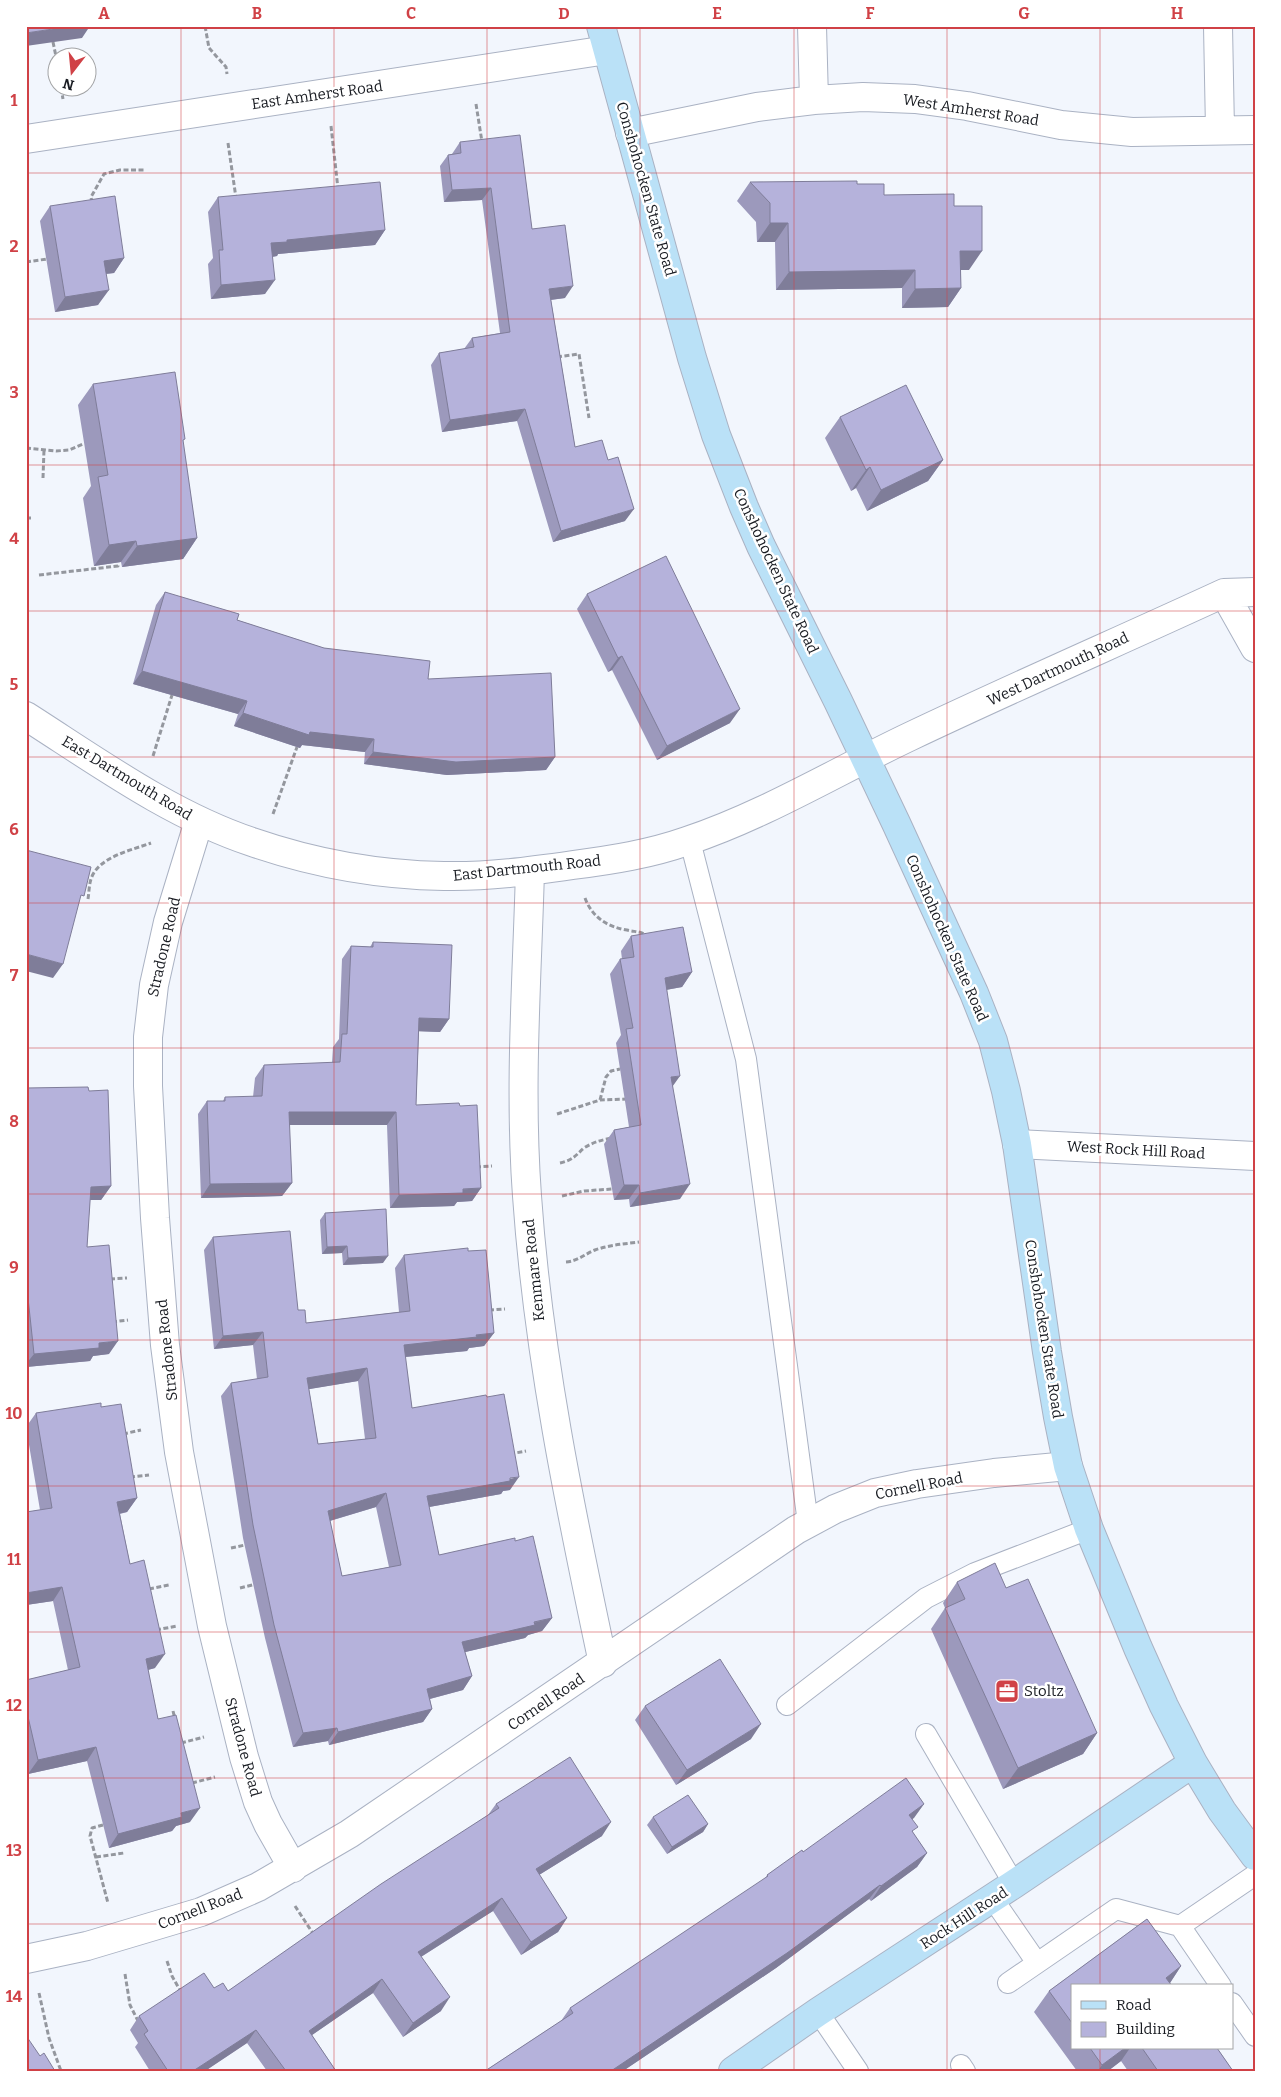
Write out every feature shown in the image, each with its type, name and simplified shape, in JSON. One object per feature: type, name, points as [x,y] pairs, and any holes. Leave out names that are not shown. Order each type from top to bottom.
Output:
[{"type":"main road","name":"Conshohocken State Road","points":[[604,38],[692,358],[716,435],[761,546],[865,759],[974,993],[995,1050],[1017,1144],[1046,1352],[1068,1466],[1088,1529],[1157,1690],[1193,1763],[1222,1811],[1255,1856]]},
{"type":"main road","name":"Rock Hill Road","points":[[733,2071],[818,2012],[1004,1891],[1193,1763]]},
{"type":"street","points":[[812,26],[814,100]]},
{"type":"street","points":[[1218,26],[1220,130]]},
{"type":"street","name":"East Amherst Road","points":[[26,139],[604,38]]},
{"type":"street","name":"West Amherst Road","points":[[630,133],[757,108],[814,100],[863,97],[915,98],[967,106],[1061,125],[1123,132],[1255,130]]},
{"type":"street","name":"West Dartmouth Road","points":[[865,759],[1224,593],[1255,592]]},
{"type":"street","points":[[1224,593],[1255,648]]},
{"type":"street","name":"East Dartmouth Road","points":[[26,716],[140,788],[198,821],[252,842],[309,858],[367,870],[445,876],[530,871],[628,857],[690,841],[733,824],[865,759]]},
{"type":"street","name":"Stradone Road","points":[[198,821],[168,922],[154,985],[148,1037],[148,1086],[155,1218],[165,1345],[179,1452],[212,1626],[244,1757],[258,1802],[293,1868]]},
{"type":"street","name":"Kenmare Road","points":[[530,871],[523,1114],[526,1194],[535,1286],[562,1463],[603,1663]]},
{"type":"street","name":"West Rock Hill Road","points":[[1017,1144],[1255,1156]]},
{"type":"street","name":"Cornell Road","points":[[26,1959],[86,1946],[201,1912],[293,1868],[349,1834],[796,1530],[835,1509],[875,1493],[917,1484],[994,1473],[1068,1466]]},
{"type":"lane","points":[[690,841],[746,1059],[808,1524]]},
{"type":"lane","points":[[787,1705],[926,1598],[975,1573],[1088,1529]]},
{"type":"lane","points":[[926,1734],[1004,1891],[1037,1963]]},
{"type":"lane","points":[[1180,1926],[1255,1875]]},
{"type":"lane","points":[[1008,1982],[1116,1909],[1180,1926],[1220,1984]]},
{"type":"lane","points":[[1234,2006],[1255,2036]]},
{"type":"lane","points":[[818,2012],[858,2071]]},
{"type":"path","points":[[205,26],[209,48],[226,68],[228,79]]},
{"type":"path","points":[[53,42],[54,48]]},
{"type":"path","points":[[475,98],[483,150]]},
{"type":"path","points":[[330,120],[339,199]]},
{"type":"path","points":[[227,137],[236,200]]},
{"type":"path","points":[[92,205],[91,198],[104,174],[120,170],[145,170]]},
{"type":"path","points":[[26,262],[47,259]]},
{"type":"path","points":[[551,358],[580,354],[589,418]]},
{"type":"path","points":[[26,448],[56,451],[69,450],[83,444]]},
{"type":"path","points":[[43,478],[44,450]]},
{"type":"path","points":[[26,518],[31,518]]},
{"type":"path","points":[[40,575],[118,566],[118,563]]},
{"type":"path","points":[[153,757],[172,695]]},
{"type":"path","points":[[272,815],[297,747]]},
{"type":"path","points":[[88,899],[91,879],[96,870],[106,862],[126,852],[151,843]]},
{"type":"path","points":[[585,897],[589,908],[597,917],[609,925],[645,934],[647,940]]},
{"type":"path","points":[[600,1100],[606,1077],[611,1071],[620,1069]]},
{"type":"path","points":[[523,1114],[556,1114],[600,1100],[629,1099]]},
{"type":"path","points":[[557,1164],[576,1157],[584,1148],[596,1142],[620,1137]]},
{"type":"path","points":[[468,1168],[484,1167]]},
{"type":"path","points":[[559,1196],[574,1194],[584,1190],[612,1189]]},
{"type":"path","points":[[566,1262],[575,1261],[592,1251],[604,1247],[639,1242]]},
{"type":"path","points":[[102,1280],[127,1278]]},
{"type":"path","points":[[480,1311],[498,1310]]},
{"type":"path","points":[[106,1322],[131,1319]]},
{"type":"path","points":[[122,1434],[144,1430]]},
{"type":"path","points":[[502,1455],[527,1451]]},
{"type":"path","points":[[126,1478],[142,1476]]},
{"type":"path","points":[[226,1549],[245,1545]]},
{"type":"path","points":[[235,1589],[260,1583]]},
{"type":"path","points":[[146,1590],[173,1585]]},
{"type":"path","points":[[154,1630],[171,1627]]},
{"type":"path","points":[[173,1712],[178,1728]]},
{"type":"path","points":[[180,1735],[182,1751]]},
{"type":"path","points":[[180,1743],[209,1735]]},
{"type":"path","points":[[187,1784],[210,1778]]},
{"type":"path","points":[[103,1825],[90,1831],[90,1840],[108,1902]]},
{"type":"path","points":[[96,1857],[124,1853]]},
{"type":"path","points":[[294,1906],[315,1937]]},
{"type":"path","points":[[167,1961],[172,1976],[182,1994]]},
{"type":"path","points":[[125,1974],[130,2005],[139,2024]]},
{"type":"path","points":[[38,1993],[49,2038],[61,2071]]},
{"type":"building","points":[[26,26],[73,26],[26,33]]},
{"type":"building","points":[[520,135],[532,229],[565,225],[573,286],[549,289],[575,447],[602,440],[608,460],[618,457],[634,509],[561,531],[525,409],[450,420],[439,353],[474,347],[472,338],[510,332],[491,188],[452,190],[448,155],[461,153],[460,142]]},
{"type":"building","points":[[857,181],[857,184],[884,184],[884,195],[954,194],[954,206],[982,206],[982,251],[960,251],[961,288],[915,289],[915,270],[789,272],[788,223],[770,223],[770,203],[750,182]]},
{"type":"building","points":[[380,182],[385,230],[271,243],[275,280],[221,285],[219,250],[223,250],[218,197]]},
{"type":"building","points":[[115,196],[124,258],[104,261],[109,290],[65,297],[50,206]]},
{"type":"building","points":[[175,372],[197,538],[137,546],[136,541],[109,545],[98,477],[108,475],[93,384]]},
{"type":"building","points":[[906,385],[943,460],[881,490],[870,467],[866,470],[840,417]]},
{"type":"building","points":[[666,556],[740,709],[667,746],[622,656],[618,658],[587,594]]},
{"type":"building","points":[[165,592],[239,614],[237,620],[324,648],[430,661],[428,679],[551,673],[555,757],[456,762],[373,752],[374,739],[310,732],[309,735],[243,713],[247,701],[142,671]]},
{"type":"building","points":[[26,850],[91,867],[84,896],[81,895],[63,964],[26,954]]},
{"type":"building","points":[[683,927],[692,972],[665,978],[680,1076],[671,1077],[690,1184],[640,1193],[639,1185],[624,1185],[614,1130],[641,1125],[626,1029],[633,1028],[620,959],[634,957],[631,936]]},
{"type":"building","points":[[373,942],[452,945],[449,1019],[419,1018],[416,1105],[459,1103],[460,1106],[477,1105],[481,1188],[463,1189],[463,1193],[399,1195],[396,1112],[289,1112],[292,1183],[210,1184],[207,1101],[225,1101],[225,1097],[262,1096],[264,1065],[340,1062],[342,1034],[347,1034],[351,946],[373,947]]},
{"type":"building","points":[[88,1087],[89,1091],[108,1090],[111,1186],[91,1187],[87,1247],[109,1245],[118,1341],[99,1343],[99,1348],[34,1354],[26,1279],[26,1088]]},
{"type":"building","points":[[386,1209],[388,1256],[348,1258],[347,1246],[327,1247],[325,1213]]},
{"type":"building","points":[[290,1231],[298,1310],[305,1310],[306,1323],[410,1311],[404,1255],[468,1248],[468,1251],[486,1250],[494,1333],[476,1335],[477,1337],[404,1345],[412,1408],[486,1395],[487,1397],[504,1394],[519,1477],[510,1478],[510,1481],[427,1496],[439,1555],[515,1538],[515,1541],[533,1536],[552,1618],[534,1622],[535,1625],[462,1642],[472,1676],[427,1689],[432,1709],[338,1732],[337,1728],[303,1733],[274,1625],[253,1525],[231,1383],[268,1377],[263,1332],[223,1336],[213,1237]],"holes":[[[367,1368],[376,1438],[318,1444],[307,1378]],[[386,1493],[401,1565],[342,1576],[328,1511]]]},
{"type":"building","points":[[101,1403],[101,1407],[121,1404],[137,1498],[117,1502],[130,1564],[144,1560],[165,1654],[146,1659],[158,1719],[176,1715],[200,1808],[181,1813],[182,1817],[118,1834],[96,1747],[38,1760],[26,1708],[26,1680],[80,1667],[62,1587],[26,1593],[26,1512],[52,1508],[36,1413]]},
{"type":"building","name":"Stoltz","points":[[995,1563],[1006,1588],[1028,1579],[1097,1733],[1018,1768],[945,1608],[965,1599],[957,1582]]},
{"type":"building","points":[[720,1659],[761,1724],[687,1770],[645,1706]]},
{"type":"building","points":[[570,1757],[611,1822],[536,1869],[567,1918],[531,1942],[502,1898],[418,1952],[450,1997],[413,2023],[382,1979],[309,2031],[336,2071],[286,2071],[256,2030],[193,2071],[168,2071],[144,2034],[148,2031],[139,2016],[204,1973],[214,1988],[223,1983],[228,1991],[381,1884],[499,1808],[496,1804]]},
{"type":"building","points":[[906,1778],[924,1804],[909,1815],[918,1827],[912,1831],[927,1853],[787,1953],[611,2071],[485,2071],[573,2013],[570,2008],[768,1876],[802,1850],[803,1852]]},
{"type":"building","points":[[688,1795],[708,1824],[672,1847],[653,1817]]},
{"type":"building","points":[[1147,1919],[1181,1966],[1166,1978],[1170,1984],[1071,1984],[1071,2022],[1049,1991]]},
{"type":"building","points":[[26,2037],[40,2056],[44,2053],[55,2071],[26,2071]]},
{"type":"building","points":[[1091,2050],[1122,2050],[1102,2065]]},
{"type":"building","points":[[1143,2050],[1218,2050],[1233,2071],[1158,2071]]},
{"type":"place","name":"Stoltz","points":[[1007,1691]]}]
